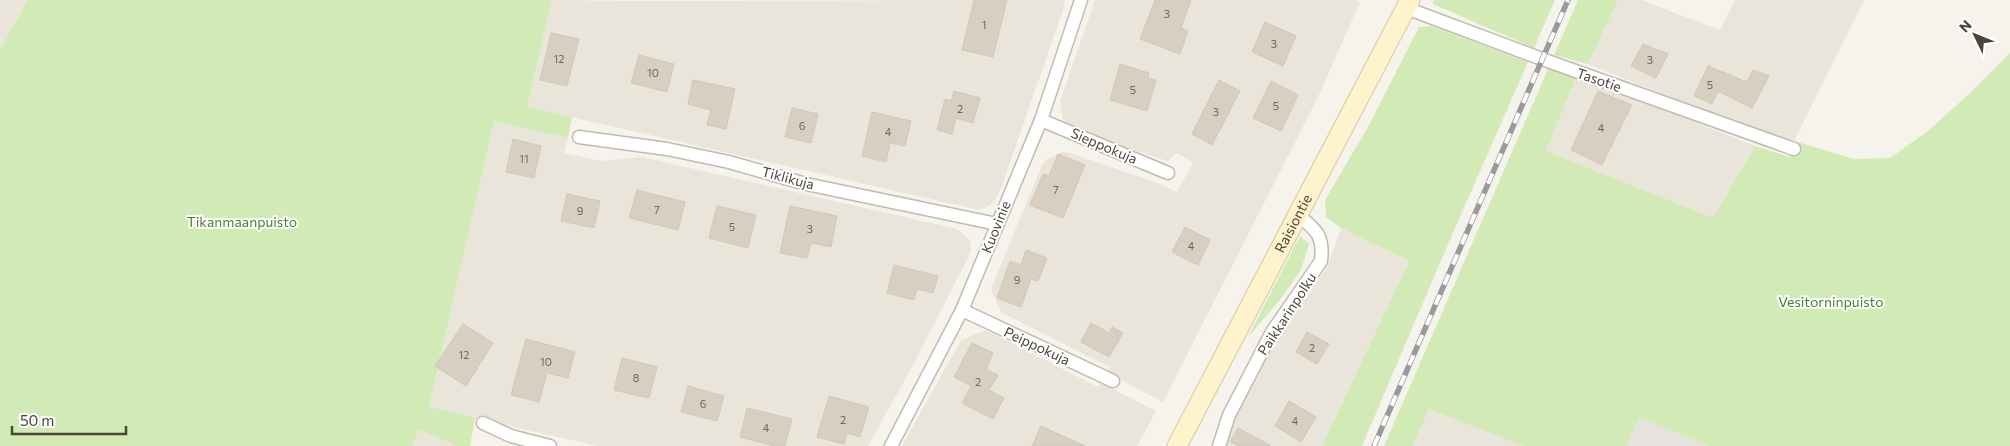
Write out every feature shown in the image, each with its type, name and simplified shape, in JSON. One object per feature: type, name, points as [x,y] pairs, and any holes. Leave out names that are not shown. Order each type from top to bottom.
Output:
[{"type":"main road","name":"Raisiontie","points":[[1177,446],[1408,4]]},
{"type":"street","name":"Kuovinie","points":[[891,446],[962,310],[1040,120],[1081,0]]},
{"type":"street","name":"Tasotie","points":[[1408,4],[1542,59],[1794,149]]},
{"type":"street","name":"Sieppokuja","points":[[1040,120],[1168,173]]},
{"type":"street","name":"Tiklikuja","points":[[579,137],[667,149],[720,160],[806,184],[997,224]]},
{"type":"street","name":"Paikkarinpolku","points":[[1219,446],[1229,415],[1272,332],[1321,261],[1323,248],[1321,236],[1298,215]]},
{"type":"street","name":"Peippokuja","points":[[962,310],[1113,381]]},
{"type":"street","points":[[482,423],[511,436],[550,446]]},
{"type":"shaded area","points":[[0,0],[28,0],[0,49]]},
{"type":"shaded area","points":[[552,0],[1065,0],[1000,191],[989,206],[979,210],[527,107]]},
{"type":"shaded area","points":[[1095,0],[1354,0],[1360,2],[1318,97],[1163,402],[1107,373],[1109,367],[1001,312],[991,289],[1042,165],[1048,158],[1062,152],[1070,153],[1160,184],[1177,192],[1193,163],[1177,153],[1167,161],[1075,130],[1063,119],[1060,102]]},
{"type":"shaded area","points":[[1618,0],[1641,0],[1720,30],[1735,0],[1864,0],[1794,141],[1682,102],[1588,64]]},
{"type":"shaded area","points":[[1577,75],[1755,146],[1713,218],[1546,151]]},
{"type":"shaded area","points":[[494,121],[568,138],[564,153],[601,161],[642,157],[957,229],[965,235],[970,242],[971,250],[968,258],[913,365],[868,446],[598,446],[429,408]]},
{"type":"shaded area","points":[[1341,228],[1409,261],[1322,446],[1225,446],[1228,433],[1255,378],[1284,328],[1327,268]]},
{"type":"shaded area","points":[[986,330],[1098,387],[1101,383],[1156,411],[1137,446],[902,446],[961,340]]},
{"type":"shaded area","points":[[1429,409],[1529,446],[1413,446]]},
{"type":"shaded area","points":[[1639,418],[1708,446],[1627,446]]},
{"type":"shaded area","points":[[419,430],[458,446],[412,446]]},
{"type":"green space","name":"Tikanmaanpuisto","points":[[28,0],[552,0],[527,107],[572,117],[568,138],[494,121],[429,407],[475,418],[470,446],[458,446],[419,430],[412,446],[0,446],[0,49]]},
{"type":"green space","points":[[1434,0],[1555,0],[1534,48],[1433,4]]},
{"type":"green space","points":[[1578,0],[1618,0],[1588,64],[1554,55]]},
{"type":"green space","points":[[1431,26],[1528,62],[1362,446],[1322,446],[1409,261],[1341,228],[1326,217],[1325,200],[1368,127],[1419,27]]},
{"type":"green space","name":"Vesitorninpuisto","points":[[2010,53],[2010,446],[1708,446],[1639,418],[1627,446],[1524,446],[1429,409],[1413,446],[1384,446],[1548,69],[1577,75],[1546,151],[1713,218],[1755,146],[1790,157],[1794,141],[1854,159],[1890,158],[1928,131]]},
{"type":"green space","points":[[1300,236],[1309,244],[1301,270],[1279,301],[1248,337]]},
{"type":"building","points":[[974,0],[1007,0],[993,57],[962,50]]},
{"type":"building","points":[[1155,0],[1191,0],[1181,28],[1188,31],[1180,54],[1140,39]]},
{"type":"building","points":[[1265,22],[1296,36],[1283,66],[1252,52]]},
{"type":"building","points":[[551,33],[579,39],[567,86],[540,80]]},
{"type":"building","points":[[1643,44],[1668,54],[1656,78],[1631,66]]},
{"type":"building","points":[[639,55],[674,64],[667,92],[631,83]]},
{"type":"building","points":[[1120,64],[1149,73],[1148,78],[1156,80],[1147,111],[1110,100]]},
{"type":"building","points":[[1708,66],[1747,82],[1753,70],[1769,76],[1752,108],[1718,91],[1712,104],[1694,96]]},
{"type":"building","points":[[693,80],[735,89],[726,129],[707,125],[711,110],[688,104]]},
{"type":"building","points":[[1219,80],[1240,91],[1212,145],[1192,134]]},
{"type":"building","points":[[1271,81],[1298,95],[1281,131],[1253,118]]},
{"type":"building","points":[[954,91],[980,98],[973,123],[956,118],[952,134],[937,130],[945,99],[951,101]]},
{"type":"building","points":[[1598,91],[1632,105],[1602,165],[1571,150]]},
{"type":"building","points":[[792,108],[818,114],[811,143],[785,137]]},
{"type":"building","points":[[872,112],[911,121],[905,146],[890,143],[886,162],[862,156]]},
{"type":"building","points":[[513,139],[541,146],[534,178],[506,172]]},
{"type":"building","points":[[1058,154],[1085,165],[1063,218],[1030,205],[1043,174],[1049,176]]},
{"type":"building","points":[[637,190],[685,202],[678,230],[629,218]]},
{"type":"building","points":[[567,194],[600,201],[594,228],[561,221]]},
{"type":"building","points":[[717,206],[756,215],[748,248],[709,238]]},
{"type":"building","points":[[790,206],[837,216],[831,247],[811,243],[807,258],[780,253]]},
{"type":"building","points":[[1185,227],[1210,240],[1198,265],[1172,252]]},
{"type":"building","points":[[1026,250],[1047,258],[1038,281],[1031,279],[1021,307],[997,298],[1010,261],[1021,265]]},
{"type":"building","points":[[894,265],[938,276],[933,293],[917,289],[914,300],[887,293]]},
{"type":"building","points":[[1091,323],[1109,333],[1112,327],[1123,333],[1109,357],[1081,342]]},
{"type":"building","points":[[463,324],[493,343],[466,386],[435,366]]},
{"type":"building","points":[[1307,332],[1329,344],[1317,364],[1296,352]]},
{"type":"building","points":[[526,339],[575,352],[568,378],[547,373],[539,402],[511,395]]},
{"type":"building","points":[[972,343],[993,353],[986,369],[998,375],[989,390],[1004,398],[993,419],[962,403],[971,386],[954,377]]},
{"type":"building","points":[[622,358],[657,367],[649,398],[614,390]]},
{"type":"building","points":[[688,386],[724,396],[717,421],[681,412]]},
{"type":"building","points":[[829,396],[869,407],[860,437],[847,433],[844,444],[817,437]]},
{"type":"building","points":[[1289,401],[1316,417],[1301,442],[1275,426]]},
{"type":"building","points":[[747,408],[792,419],[785,446],[775,446],[740,437]]},
{"type":"building","points":[[1041,426],[1085,446],[1032,446]]},
{"type":"building","points":[[1238,428],[1271,446],[1239,446],[1230,442]]},
{"type":"railway","points":[[1374,446],[1568,0]]}]
